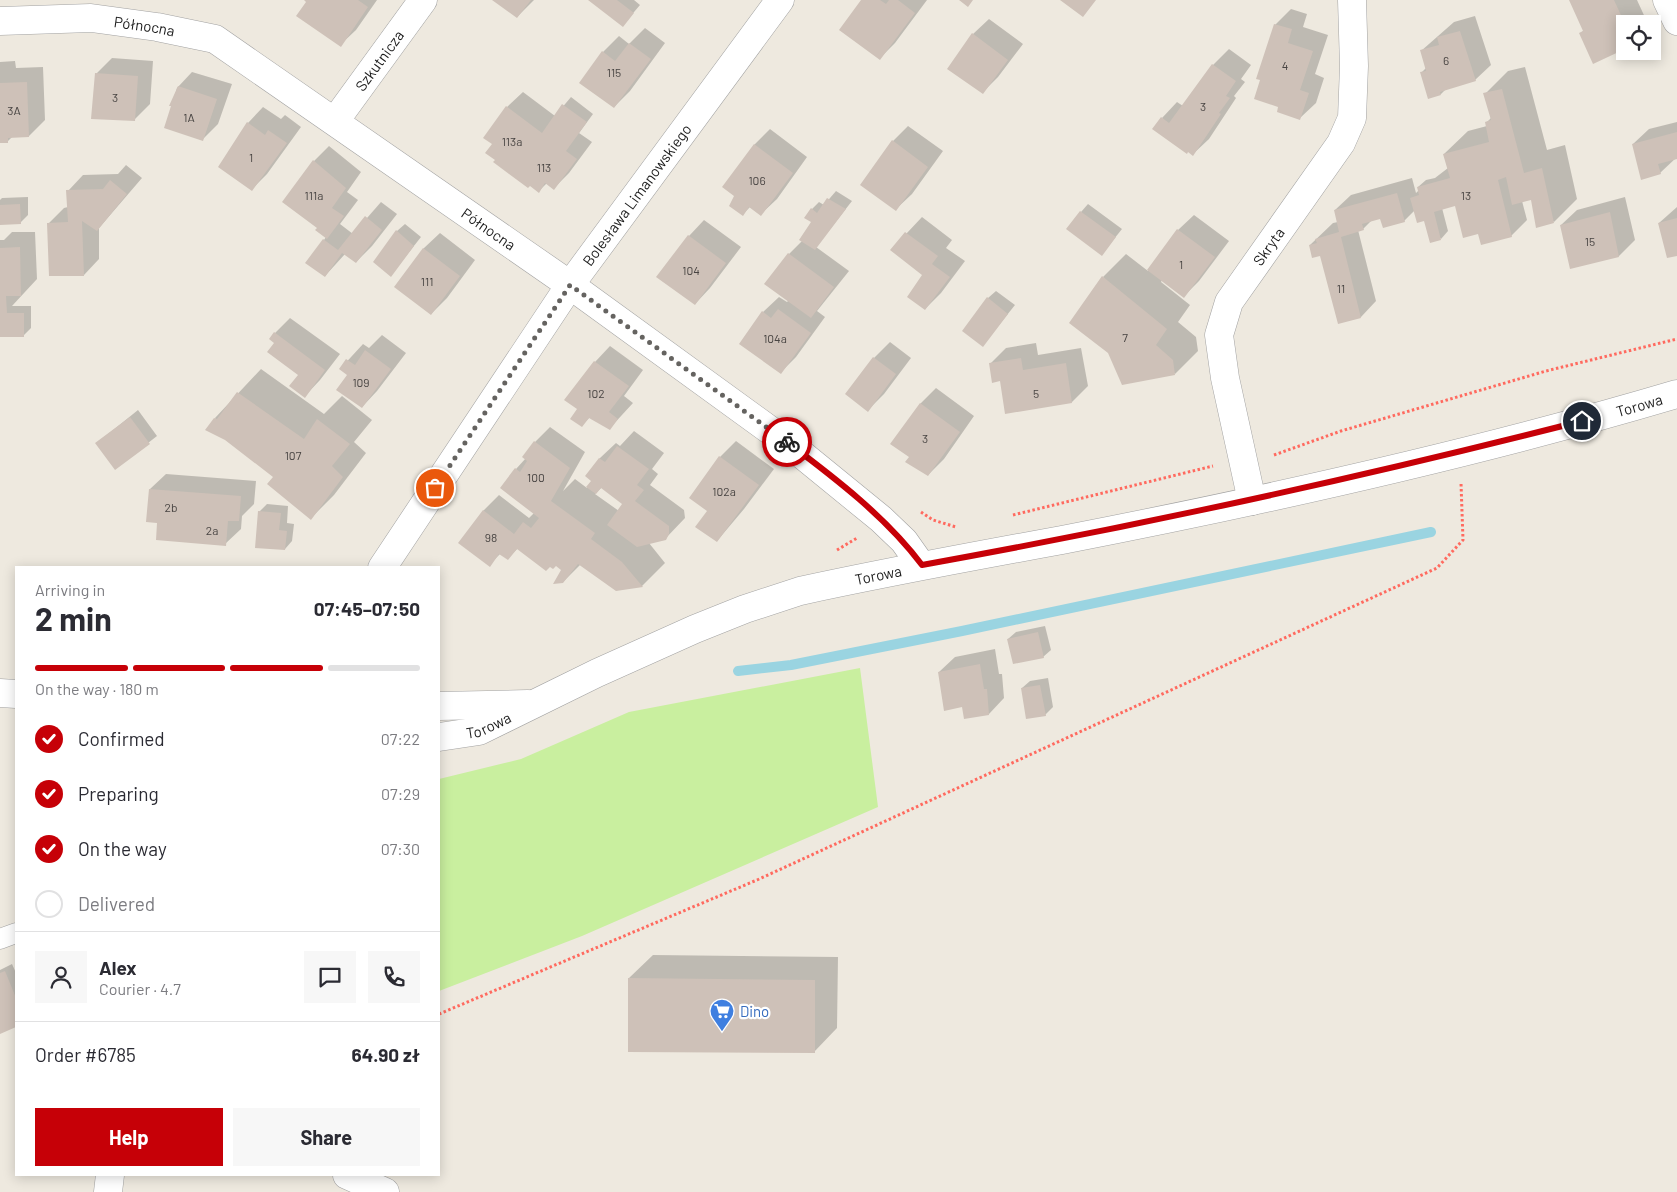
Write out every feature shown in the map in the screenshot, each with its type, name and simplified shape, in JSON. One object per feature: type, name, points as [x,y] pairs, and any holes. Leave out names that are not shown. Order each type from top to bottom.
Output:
[{"type":"street","name":"Szkutnicza","points":[[335,121],[423,0]]},
{"type":"street","name":"Bolesława Limanowskiego","points":[[383,566],[570,285],[780,0]]},
{"type":"street","name":"Skryta","points":[[1252,501],[1225,378],[1219,335],[1229,302],[1341,143],[1352,118],[1354,66],[1352,0]]},
{"type":"street","points":[[1667,0],[1677,21]]},
{"type":"street","name":"Północna","points":[[0,21],[91,18],[157,27],[215,39],[570,285],[789,444],[880,519],[904,541],[922,565]]},
{"type":"street","name":"Torowa","points":[[440,736],[479,731],[597,673],[745,609],[800,591],[922,565],[1062,540],[1252,501],[1460,452],[1617,412],[1677,394]]},
{"type":"street","points":[[0,693],[15,694]]},
{"type":"street","name":"Torowa","points":[[440,706],[534,704]]},
{"type":"street","points":[[108,1192],[110,1176]]},
{"type":"street","points":[[349,1176],[385,1192]]},
{"type":"lane","points":[[0,939],[15,934]]},
{"type":"path","points":[[1009,516],[1191,470],[1265,458],[1341,431],[1546,371],[1677,339]]},
{"type":"path","points":[[440,1014],[757,880],[1437,568],[1463,540],[1460,452]]},
{"type":"path","points":[[835,552],[860,537],[880,519],[901,506],[915,508],[932,520],[959,527]]},
{"type":"green space","points":[[860,668],[878,807],[582,936],[440,991],[440,779],[521,759],[629,712]]},
{"type":"building","points":[[304,0],[358,0],[368,7],[341,47],[296,16],[306,2]]},
{"type":"building","points":[[492,0],[531,0],[517,18]]},
{"type":"building","points":[[588,0],[617,0],[634,13],[623,27]]},
{"type":"building","points":[[861,0],[880,0],[886,4],[889,0],[898,0],[915,13],[880,60],[839,30]]},
{"type":"building","points":[[959,0],[973,0],[968,7]]},
{"type":"building","points":[[1060,0],[1096,0],[1083,17]]},
{"type":"building","points":[[1569,0],[1614,0],[1621,15],[1616,15],[1616,53],[1593,64],[1579,33],[1583,31]]},
{"type":"building","points":[[1274,24],[1292,29],[1288,43],[1313,51],[1300,90],[1309,93],[1300,120],[1277,112],[1278,107],[1254,99],[1260,80],[1256,79]]},
{"type":"building","points":[[1460,31],[1476,81],[1440,92],[1441,95],[1428,99],[1420,72],[1426,71],[1420,50],[1439,45],[1437,37]]},
{"type":"building","points":[[972,33],[1008,60],[983,94],[947,69]]},
{"type":"building","points":[[629,43],[651,59],[614,108],[579,83],[602,51],[615,61]]},
{"type":"building","points":[[1212,64],[1236,81],[1226,96],[1230,98],[1219,113],[1221,114],[1193,156],[1188,152],[1187,154],[1152,129],[1161,117],[1169,123]]},
{"type":"building","points":[[95,73],[138,76],[135,121],[91,119]]},
{"type":"building","points":[[27,82],[29,137],[8,138],[8,143],[0,143],[0,83]]},
{"type":"building","points":[[178,86],[217,99],[203,141],[164,128],[171,106],[169,106]]},
{"type":"building","points":[[1502,89],[1524,173],[1542,168],[1554,223],[1536,228],[1531,200],[1512,205],[1506,177],[1498,180],[1512,237],[1481,245],[1478,234],[1463,238],[1455,206],[1434,212],[1441,240],[1430,243],[1424,221],[1417,223],[1410,198],[1419,195],[1417,187],[1450,178],[1443,154],[1489,142],[1485,122],[1491,120],[1483,93]]},
{"type":"building","points":[[562,104],[587,122],[566,151],[577,159],[554,190],[545,183],[539,193],[530,186],[528,188],[493,162],[495,160],[485,153],[492,144],[483,138],[506,106],[542,133]]},
{"type":"building","points":[[247,122],[265,135],[268,130],[287,143],[252,191],[218,167]]},
{"type":"building","points":[[1677,132],[1677,159],[1658,164],[1661,174],[1641,180],[1632,144]]},
{"type":"building","points":[[892,140],[928,167],[896,211],[860,185]]},
{"type":"building","points":[[754,144],[793,173],[761,216],[749,207],[743,216],[729,206],[734,196],[722,187]]},
{"type":"building","points":[[313,160],[346,188],[332,208],[344,216],[327,239],[315,230],[317,228],[282,202]]},
{"type":"building","points":[[110,180],[127,194],[97,231],[82,221],[84,276],[49,276],[47,223],[68,222],[66,190],[103,189]]},
{"type":"building","points":[[1397,193],[1405,222],[1383,228],[1380,219],[1362,224],[1364,230],[1341,237],[1361,318],[1338,324],[1320,256],[1312,258],[1309,245],[1317,243],[1315,239],[1339,232],[1334,210]]},
{"type":"building","points":[[827,198],[846,209],[815,250],[799,240],[811,222],[804,218],[811,208],[817,213]]},
{"type":"building","points":[[20,204],[21,224],[0,225],[0,205]]},
{"type":"building","points":[[1080,211],[1116,237],[1102,256],[1066,229]]},
{"type":"building","points":[[1610,212],[1619,257],[1570,269],[1560,225]]},
{"type":"building","points":[[365,216],[382,230],[356,263],[342,253],[325,277],[305,263],[323,239],[338,250]]},
{"type":"building","points":[[1677,218],[1677,256],[1667,258],[1658,223]]},
{"type":"building","points":[[1177,229],[1215,257],[1184,298],[1147,270]]},
{"type":"building","points":[[396,230],[414,246],[391,277],[373,262]]},
{"type":"building","points":[[905,232],[938,256],[932,264],[950,277],[925,310],[907,297],[922,275],[890,250]]},
{"type":"building","points":[[688,235],[726,263],[695,305],[656,277]]},
{"type":"building","points":[[20,247],[21,296],[6,296],[7,313],[24,313],[24,337],[0,337],[0,248]]},
{"type":"building","points":[[423,248],[460,276],[431,315],[394,287]]},
{"type":"building","points":[[788,253],[834,287],[811,318],[764,284]]},
{"type":"building","points":[[1102,276],[1167,329],[1156,345],[1173,360],[1175,375],[1122,385],[1108,353],[1069,323]]},
{"type":"building","points":[[987,297],[1008,314],[983,347],[962,331]]},
{"type":"building","points":[[778,309],[811,333],[781,374],[739,344],[762,311],[771,318]]},
{"type":"building","points":[[274,332],[325,370],[305,398],[289,386],[298,375],[267,352],[274,343],[269,339]]},
{"type":"building","points":[[365,350],[391,369],[362,408],[336,390],[347,375],[339,369],[346,359],[355,365]]},
{"type":"building","points":[[873,357],[896,374],[868,412],[845,394]]},
{"type":"building","points":[[1021,358],[1023,370],[1066,363],[1072,403],[1005,414],[1000,381],[992,383],[989,363]]},
{"type":"building","points":[[594,361],[629,386],[609,412],[618,419],[610,430],[589,418],[582,427],[570,419],[577,409],[564,400]]},
{"type":"building","points":[[237,392],[304,439],[317,419],[350,444],[332,466],[343,477],[311,520],[267,484],[273,477],[225,440],[205,430],[214,418],[217,419]]},
{"type":"building","points":[[920,403],[960,432],[928,476],[905,462],[909,457],[890,444]]},
{"type":"building","points":[[130,417],[150,444],[115,470],[95,443]]},
{"type":"building","points":[[534,441],[570,468],[551,501],[595,533],[591,539],[622,562],[643,587],[616,591],[578,564],[563,583],[553,584],[561,570],[556,566],[553,569],[550,567],[546,571],[517,549],[508,560],[499,554],[490,567],[458,543],[483,510],[514,534],[523,522],[531,528],[539,518],[500,488],[515,468],[520,472],[527,461],[522,457]]},
{"type":"building","points":[[617,446],[649,469],[637,485],[644,490],[635,501],[669,526],[669,534],[666,540],[637,547],[607,525],[622,504],[601,488],[596,494],[586,487],[591,481],[585,476],[599,458],[605,462]]},
{"type":"building","points":[[719,456],[759,485],[717,542],[695,527],[707,511],[689,498]]},
{"type":"building","points":[[149,489],[241,496],[239,521],[228,521],[226,546],[156,540],[157,523],[146,522]]},
{"type":"building","points":[[258,511],[281,513],[279,530],[287,531],[285,550],[255,548]]},
{"type":"building","points":[[1038,632],[1044,658],[1013,664],[1007,639]]},
{"type":"building","points":[[980,664],[984,689],[987,689],[989,715],[964,719],[962,707],[944,711],[938,672]]},
{"type":"building","points":[[1040,685],[1046,716],[1026,719],[1021,688]]},
{"type":"building","points":[[5,971],[15,996],[15,1027],[0,1034],[0,973]]},
{"type":"building","name":"Dino","points":[[628,978],[815,980],[815,1053],[628,1052]]},
{"type":"waterway","points":[[738,671],[791,665],[962,631],[1431,532]]},
{"type":"way so far","points":[[435,488],[570,285],[787,442]]},
{"type":"place","name":"Dino","points":[[722,1032]]},
{"type":"route","points":[[787,442],[867,507],[904,541],[922,565],[1062,540],[1252,501],[1582,421]]}]
